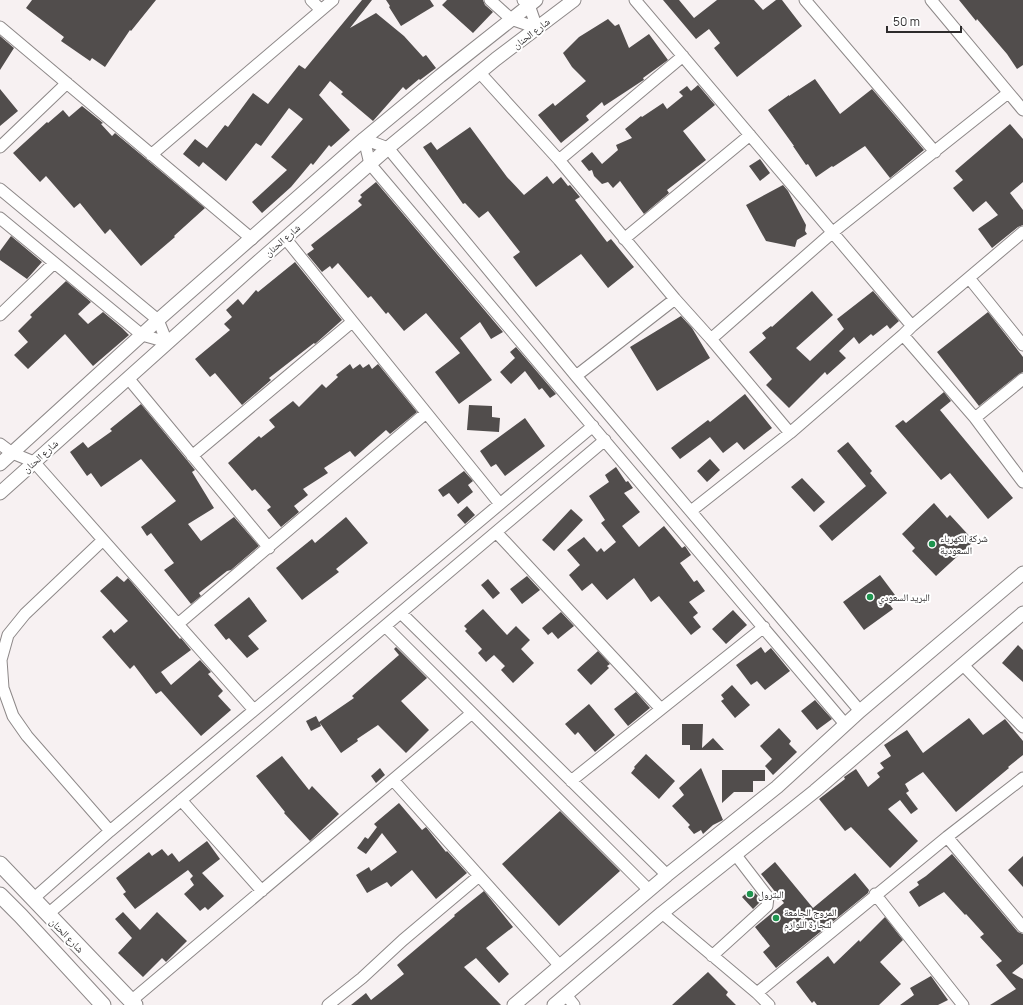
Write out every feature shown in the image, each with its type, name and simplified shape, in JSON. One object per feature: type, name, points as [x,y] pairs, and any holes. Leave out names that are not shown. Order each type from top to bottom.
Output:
[{"type":"main road","name":"شارع الحنان","points":[[0,864],[133,1003]]},
{"type":"main road","name":"شارع الحنان","points":[[0,895],[103,1005]]},
{"type":"street","points":[[311,0],[321,10]]},
{"type":"street","points":[[151,155],[333,0]]},
{"type":"street","points":[[490,0],[511,19],[537,28]]},
{"type":"street","name":"شارع الحنان","points":[[0,493],[167,342],[388,148],[496,59],[574,0]]},
{"type":"street","points":[[636,0],[912,326]]},
{"type":"street","points":[[805,0],[935,152]]},
{"type":"street","points":[[931,0],[1023,110]]},
{"type":"street","points":[[529,2],[537,28]]},
{"type":"street","name":"شارع الحنان","points":[[0,464],[158,320],[364,140],[511,19],[529,2]]},
{"type":"street","points":[[0,27],[252,239]]},
{"type":"street","points":[[559,160],[683,56]]},
{"type":"street","points":[[480,73],[559,160],[624,239],[790,433]]},
{"type":"street","points":[[0,147],[67,83]]},
{"type":"street","points":[[711,339],[833,232],[1008,93]]},
{"type":"street","points":[[624,239],[750,135]]},
{"type":"street","points":[[364,140],[388,148],[576,376],[860,711]]},
{"type":"street","points":[[364,140],[370,164],[845,724]]},
{"type":"street","points":[[0,189],[158,320],[167,342]]},
{"type":"street","points":[[0,218],[142,335],[167,342]]},
{"type":"street","points":[[691,512],[790,433],[912,326],[1023,232]]},
{"type":"street","points":[[285,238],[500,504]]},
{"type":"street","points":[[0,314],[54,263]]},
{"type":"street","points":[[969,278],[1023,345]]},
{"type":"street","points":[[576,376],[675,299]]},
{"type":"street","points":[[192,456],[352,322]]},
{"type":"street","points":[[903,335],[974,418],[1023,482]]},
{"type":"street","points":[[128,378],[269,548]]},
{"type":"street","points":[[974,418],[1023,379]]},
{"type":"street","points":[[178,624],[426,413]]},
{"type":"street","points":[[34,899],[110,831],[593,426]]},
{"type":"street","points":[[48,914],[605,440]]},
{"type":"street","points":[[0,444],[12,453],[34,462],[254,710]]},
{"type":"street","points":[[496,532],[660,709]]},
{"type":"street","points":[[103,540],[25,614],[8,635],[1,660],[3,688],[13,716],[27,736],[110,831]]},
{"type":"street","points":[[514,1005],[667,875],[777,787],[845,724],[1023,573]]},
{"type":"street","points":[[401,613],[667,875]]},
{"type":"street","points":[[554,1005],[570,1000],[662,913],[815,791],[1023,613]]},
{"type":"street","points":[[385,626],[649,890]]},
{"type":"street","points":[[571,781],[764,627]]},
{"type":"street","points":[[963,665],[1023,727]]},
{"type":"street","points":[[133,1003],[262,891],[472,713]]},
{"type":"street","points":[[756,993],[947,836],[1023,778]]},
{"type":"street","points":[[393,780],[560,966]]},
{"type":"street","points":[[181,800],[262,891]]},
{"type":"street","points":[[947,836],[1023,927]]},
{"type":"street","points":[[712,956],[767,906],[768,897],[735,854]]},
{"type":"street","points":[[328,1005],[362,978],[403,940],[479,876]]},
{"type":"street","points":[[876,894],[963,1005]]},
{"type":"street","points":[[662,913],[769,1005]]},
{"type":"building","points":[[32,0],[156,0],[131,31],[130,30],[105,67],[92,58],[90,61],[61,41],[64,37],[26,8]]},
{"type":"building","points":[[362,0],[372,0],[350,28],[376,13],[404,36],[423,57],[426,55],[436,68],[406,90],[403,87],[373,121],[341,94],[343,92],[330,81],[319,95],[350,130],[331,147],[329,145],[313,165],[311,163],[291,187],[262,213],[252,202],[287,170],[271,157],[303,119],[289,108],[261,146],[256,143],[226,181],[203,162],[199,167],[183,154],[195,139],[207,148],[225,125],[228,127],[253,93],[268,104],[299,65],[305,69]]},
{"type":"building","points":[[386,0],[430,0],[434,6],[401,26]]},
{"type":"building","points":[[447,0],[483,0],[485,5],[493,12],[473,33],[442,5]]},
{"type":"building","points":[[663,0],[679,0],[694,18],[717,0],[754,0],[763,10],[776,0],[782,0],[802,26],[737,77],[714,48],[720,43],[709,29],[696,39]]},
{"type":"building","points":[[959,0],[1023,0],[1023,65],[1017,69],[1007,54],[977,19],[976,21]]},
{"type":"building","points":[[608,19],[615,26],[619,24],[629,48],[649,34],[668,60],[643,78],[644,80],[604,106],[602,102],[586,116],[589,120],[561,143],[538,115],[553,103],[555,106],[586,81],[572,67],[563,53],[579,37]]},
{"type":"building","points":[[0,36],[14,48],[0,70]]},
{"type":"building","points":[[815,79],[840,114],[872,89],[924,150],[890,178],[865,146],[816,177],[768,110]]},
{"type":"building","points":[[698,85],[715,105],[683,131],[706,160],[667,190],[669,193],[644,214],[620,181],[613,188],[608,182],[602,184],[594,176],[592,170],[589,171],[581,161],[592,152],[602,164],[618,150],[616,145],[632,138],[625,129],[641,116],[642,117],[663,103],[667,109],[683,96],[679,92],[687,86],[691,91]]},
{"type":"building","points":[[0,89],[18,111],[0,126]]},
{"type":"building","points":[[82,106],[103,123],[101,124],[112,136],[115,133],[205,208],[174,236],[175,237],[141,266],[110,229],[105,234],[80,203],[74,208],[46,176],[40,182],[13,153],[47,122],[48,123],[63,110],[69,117]]},
{"type":"building","points":[[1010,124],[1023,139],[1023,182],[1010,193],[1023,210],[1023,225],[1018,227],[992,248],[978,229],[998,215],[986,201],[973,212],[953,188],[963,180],[955,171]]},
{"type":"building","points":[[470,127],[507,177],[524,195],[547,176],[553,184],[561,177],[580,197],[575,200],[607,242],[611,239],[634,267],[608,288],[581,254],[536,287],[513,257],[520,252],[488,211],[479,218],[465,203],[463,204],[423,147],[431,142],[437,150]]},
{"type":"building","points":[[760,159],[770,173],[760,181],[749,166]]},
{"type":"building","points":[[376,182],[503,332],[491,339],[480,322],[460,338],[492,380],[459,404],[435,372],[460,353],[426,313],[404,331],[388,312],[386,314],[371,296],[368,298],[338,263],[332,269],[330,266],[322,272],[307,254],[314,249],[311,245],[362,205],[358,201],[362,197],[360,195]]},
{"type":"building","points":[[783,185],[788,191],[806,225],[805,231],[807,234],[797,240],[795,247],[766,241],[746,205]]},
{"type":"building","points":[[11,236],[42,262],[27,279],[0,260],[0,251]]},
{"type":"building","points":[[295,262],[342,320],[315,344],[314,343],[269,378],[271,380],[242,405],[215,373],[210,377],[195,359],[230,330],[224,324],[232,317],[226,310],[238,299],[243,305],[256,290],[258,292]]},
{"type":"building","points":[[66,281],[91,302],[78,314],[88,324],[103,312],[129,335],[93,366],[65,334],[28,369],[14,355],[28,342],[18,331],[32,317],[30,315]]},
{"type":"building","points":[[812,291],[833,315],[796,348],[810,361],[844,329],[837,319],[873,291],[899,321],[890,329],[887,325],[873,336],[871,334],[859,344],[854,337],[839,351],[846,358],[827,375],[825,372],[789,408],[766,385],[772,379],[749,352],[766,338],[762,333],[771,326],[772,327]]},
{"type":"building","points":[[988,312],[1023,357],[1023,372],[979,406],[937,352]]},
{"type":"building","points":[[681,316],[692,328],[710,358],[657,391],[630,347]]},
{"type":"building","points":[[516,347],[556,394],[550,398],[542,388],[539,390],[525,371],[511,384],[500,372],[515,358],[510,352]]},
{"type":"building","points":[[350,364],[353,369],[360,364],[363,368],[369,364],[372,369],[378,364],[417,412],[390,434],[386,430],[355,457],[350,451],[324,468],[328,473],[303,489],[308,495],[294,506],[299,512],[281,527],[267,510],[271,507],[255,489],[252,491],[228,463],[259,436],[261,438],[275,427],[269,420],[293,401],[299,407],[322,384],[326,388],[338,377],[336,375]]},
{"type":"building","points":[[944,392],[951,401],[940,410],[1013,498],[988,519],[950,473],[941,480],[895,426],[903,420],[906,423]]},
{"type":"building","points":[[745,394],[772,428],[744,450],[737,442],[723,453],[710,437],[680,459],[671,448],[708,420],[710,422]]},
{"type":"building","points":[[141,404],[195,470],[192,472],[214,508],[188,524],[201,541],[234,517],[259,546],[231,570],[227,571],[199,593],[201,596],[191,604],[164,570],[174,563],[151,533],[147,536],[141,527],[176,501],[141,459],[101,487],[91,473],[87,476],[70,452],[83,442],[88,448],[112,431],[110,429]]},
{"type":"building","points":[[469,405],[492,406],[492,417],[500,418],[499,432],[467,430]]},
{"type":"building","points":[[525,418],[545,446],[505,476],[496,464],[491,467],[480,451]]},
{"type":"building","points":[[848,442],[872,471],[870,473],[887,493],[832,541],[819,526],[866,486],[837,451]]},
{"type":"building","points":[[710,459],[720,470],[707,482],[697,471]]},
{"type":"building","points":[[616,467],[626,482],[628,481],[633,488],[624,493],[640,512],[622,526],[639,547],[664,526],[682,548],[685,546],[691,555],[680,563],[694,582],[697,580],[705,591],[689,602],[698,613],[693,617],[701,627],[691,635],[659,596],[651,602],[634,578],[607,600],[592,583],[582,591],[569,575],[580,565],[567,550],[584,537],[597,552],[601,548],[604,552],[616,542],[601,523],[605,520],[589,496],[609,482],[605,475]]},
{"type":"building","points":[[464,471],[473,481],[468,485],[473,492],[458,504],[449,493],[443,497],[438,490]]},
{"type":"building","points":[[802,478],[825,502],[814,512],[791,487]]},
{"type":"building","points":[[934,503],[947,518],[950,515],[974,541],[936,576],[912,551],[915,548],[902,534]]},
{"type":"building","points":[[467,506],[475,515],[465,524],[457,515]]},
{"type":"building","points":[[571,509],[583,520],[554,551],[542,540]]},
{"type":"building","points":[[346,517],[368,543],[336,569],[339,572],[302,600],[276,568],[312,539],[315,543]]},
{"type":"building","points":[[880,575],[898,599],[890,605],[893,609],[864,630],[843,602]]},
{"type":"building","points":[[117,576],[124,582],[128,578],[191,650],[161,672],[171,685],[200,660],[211,672],[208,674],[223,691],[218,696],[231,710],[201,736],[161,691],[156,694],[134,665],[130,669],[102,637],[111,629],[114,633],[128,621],[100,591]]},
{"type":"building","points":[[527,576],[540,590],[522,604],[510,589]]},
{"type":"building","points":[[488,579],[500,593],[493,599],[481,585]]},
{"type":"building","points":[[249,597],[267,621],[248,636],[259,649],[247,658],[229,638],[226,640],[214,625]]},
{"type":"building","points":[[483,609],[507,635],[516,626],[530,640],[521,649],[534,663],[513,683],[501,670],[505,666],[494,655],[486,662],[478,653],[482,649],[465,631],[467,629],[464,626]]},
{"type":"building","points":[[733,610],[747,625],[726,644],[712,629]]},
{"type":"building","points":[[561,612],[574,626],[558,639],[552,632],[548,635],[542,628]]},
{"type":"building","points":[[1018,645],[1023,650],[1023,682],[1002,663]]},
{"type":"building","points":[[396,647],[427,678],[401,701],[429,730],[406,753],[378,725],[357,739],[358,741],[341,753],[320,723],[321,726],[311,731],[306,721],[316,716],[319,722],[354,698],[352,696],[399,655],[394,649]]},
{"type":"building","points":[[761,647],[765,653],[771,648],[790,671],[765,690],[757,681],[751,685],[736,665]]},
{"type":"building","points":[[598,651],[610,664],[607,666],[609,668],[591,685],[577,670]]},
{"type":"building","points":[[732,685],[750,705],[735,718],[721,701],[724,699],[721,695]]},
{"type":"building","points":[[636,692],[650,708],[628,726],[614,709]]},
{"type":"building","points":[[815,700],[832,719],[817,730],[801,711]]},
{"type":"building","points":[[589,704],[615,735],[595,752],[578,732],[575,735],[565,724]]},
{"type":"building","points":[[969,718],[983,735],[1005,719],[1023,741],[1023,755],[956,812],[923,772],[905,784],[909,791],[906,793],[918,809],[911,814],[900,800],[888,809],[918,841],[890,868],[851,827],[845,831],[819,799],[845,779],[844,777],[856,769],[868,787],[880,777],[877,773],[884,768],[880,763],[891,756],[884,745],[907,730],[923,753]]},
{"type":"building","points":[[682,724],[703,724],[702,748],[713,738],[724,750],[690,750],[690,745],[682,745]]},
{"type":"building","points":[[779,728],[791,741],[789,744],[797,752],[773,775],[765,766],[772,759],[760,746]]},
{"type":"building","points":[[646,754],[675,781],[659,799],[631,773],[635,768],[634,767]]},
{"type":"building","points":[[282,756],[309,790],[312,786],[339,814],[310,841],[284,813],[285,812],[256,776]]},
{"type":"building","points":[[380,768],[385,775],[376,783],[371,776]]},
{"type":"building","points":[[701,768],[723,820],[713,825],[703,834],[701,830],[694,834],[688,827],[690,825],[672,806],[684,795],[679,788]]},
{"type":"building","points":[[722,770],[765,770],[765,781],[753,781],[753,792],[734,792],[722,803]]},
{"type":"building","points":[[399,803],[422,830],[426,827],[446,852],[447,851],[467,873],[436,899],[412,870],[391,887],[387,882],[367,893],[356,875],[369,867],[371,871],[397,852],[382,833],[366,854],[357,848],[365,837],[368,839],[377,827],[374,824]]},
{"type":"building","points":[[560,811],[620,871],[559,926],[502,864]]},
{"type":"building","points":[[207,841],[220,859],[202,873],[224,896],[208,910],[205,907],[200,911],[184,894],[194,885],[190,879],[193,876],[188,870],[135,909],[123,894],[126,892],[116,878],[149,852],[152,856],[162,849],[168,856],[172,853],[179,862]]},
{"type":"building","points":[[952,854],[1018,932],[1023,934],[1023,964],[1012,973],[1023,979],[1023,1005],[990,1005],[1016,989],[996,965],[1002,961],[980,937],[984,934],[944,892],[919,907],[909,892],[919,885],[917,882]]},
{"type":"building","points":[[1023,856],[1023,887],[1008,870]]},
{"type":"building","points":[[775,862],[813,908],[855,873],[869,890],[868,893],[776,968],[763,952],[770,946],[755,927],[784,903],[761,874]]},
{"type":"building","points":[[751,889],[761,899],[753,909],[742,897]]},
{"type":"building","points":[[484,891],[513,927],[486,948],[509,974],[499,983],[476,958],[464,967],[501,1005],[351,1005],[366,993],[371,1000],[404,974],[397,965]]},
{"type":"building","points":[[123,912],[140,930],[157,912],[187,941],[166,962],[162,958],[143,977],[118,953],[132,938],[115,919]]},
{"type":"building","points":[[885,917],[903,940],[880,962],[901,984],[879,1005],[817,1005],[814,1001],[812,1003],[796,982],[828,956],[834,964],[859,940],[860,942]]},
{"type":"building","points":[[708,972],[728,992],[726,995],[736,1005],[672,1005]]},
{"type":"building","points":[[931,976],[948,1000],[938,1005],[900,1005],[914,995],[910,988]]},
{"type":"place","name":"شركة الكهرباء السعودية","points":[[932,544]]},
{"type":"place","name":"البريد السعودي","points":[[870,597]]},
{"type":"place","name":"البترول","points":[[750,894]]},
{"type":"place","name":"المروج الجامعة لتجارة اللوازم","points":[[776,918]]}]
